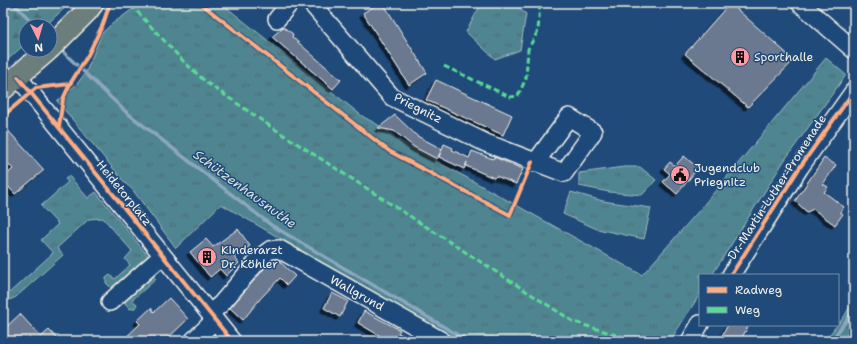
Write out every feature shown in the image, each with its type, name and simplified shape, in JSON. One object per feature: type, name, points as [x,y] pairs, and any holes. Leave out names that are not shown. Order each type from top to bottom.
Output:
[{"type":"main road","points":[[58,41],[88,12],[93,3]]},
{"type":"main road","points":[[17,77],[39,58]]},
{"type":"street","points":[[277,19],[290,3]]},
{"type":"street","name":"Priegnitz","points":[[311,3],[392,96],[486,143],[534,163]]},
{"type":"street","points":[[800,3],[854,50]]},
{"type":"street","name":"Heidetorplatz","points":[[17,77],[232,341]]},
{"type":"street","name":"Dr.-Martin-Luther-Promenade","points":[[732,274],[800,168],[854,91]]},
{"type":"street","name":"Wallgrund","points":[[213,317],[221,304],[262,256],[270,250],[279,250],[442,341]]},
{"type":"street","points":[[110,302],[162,256]]},
{"type":"street","points":[[193,341],[213,317]]},
{"type":"street","points":[[690,341],[699,326]]},
{"type":"green space","points":[[3,3],[70,3],[54,18],[18,18],[18,50],[3,64]]},
{"type":"green space","points":[[141,3],[221,3],[362,116],[387,130],[397,139],[642,275],[696,214],[826,58],[846,75],[784,161],[713,274],[699,274],[699,296],[670,341],[457,341],[221,204],[176,248],[132,189],[126,184],[57,101],[77,84],[86,72],[102,33]]},
{"type":"green space","points":[[513,3],[526,14],[520,50],[495,59],[466,32],[481,4]]},
{"type":"green space","points":[[624,167],[640,167],[656,180],[642,195],[609,192],[579,186],[579,173]]},
{"type":"green space","points":[[69,176],[88,198],[96,192],[149,257],[117,287],[112,289],[106,283],[106,278],[110,275],[115,279],[130,265],[125,259],[132,251],[103,218],[89,219],[57,248],[63,255],[16,297],[3,303],[3,289],[8,294],[53,253],[41,240],[58,224],[41,206],[68,182],[65,179]]},
{"type":"green space","points":[[571,192],[603,201],[651,208],[644,239],[597,229],[563,214]]},
{"type":"green space","points":[[151,274],[156,279],[132,300],[137,304],[135,308],[130,309],[125,303],[125,297]]},
{"type":"green space","points":[[854,299],[854,327],[840,341],[824,341],[836,326],[839,326],[839,323]]},
{"type":"building","points":[[379,3],[383,3],[427,73],[409,85],[363,13]]},
{"type":"building","name":"Sporthalle","points":[[730,3],[794,60],[748,107],[685,54]]},
{"type":"building","points":[[283,27],[293,34],[292,37],[341,80],[333,89],[272,37]]},
{"type":"building","points":[[436,80],[512,115],[503,135],[426,100]]},
{"type":"building","points":[[395,115],[417,136],[442,149],[437,159],[414,147],[394,131],[378,128]]},
{"type":"building","points":[[3,125],[44,170],[15,194],[3,181],[3,178],[13,169],[3,158]]},
{"type":"building","points":[[444,144],[453,148],[452,150],[469,158],[472,151],[493,159],[494,157],[523,169],[516,184],[496,176],[494,178],[466,166],[467,162],[464,169],[439,157]]},
{"type":"building","points":[[684,156],[698,168],[677,194],[663,182],[670,174],[664,169],[670,162],[675,166]]},
{"type":"building","points":[[824,158],[836,165],[823,184],[828,187],[824,192],[844,207],[840,212],[843,214],[835,225],[813,209],[807,212],[795,201]]},
{"type":"building","points":[[238,229],[250,246],[234,257],[239,263],[226,276],[220,269],[210,277],[190,252],[206,239],[213,247]]},
{"type":"building","points":[[277,259],[295,276],[287,285],[280,278],[243,320],[230,308],[269,263]]},
{"type":"building","points":[[332,293],[348,301],[340,317],[324,308]]},
{"type":"building","points":[[169,298],[188,319],[169,337],[164,341],[122,341],[140,324],[137,321],[151,308],[154,312]]},
{"type":"building","points":[[364,311],[400,330],[398,333],[416,341],[389,341],[358,323]]},
{"type":"building","points":[[20,314],[41,337],[49,330],[59,341],[3,341],[3,330]]},
{"type":"building","points":[[727,326],[748,326],[740,341],[719,341]]},
{"type":"waterway","name":"Schützenhausnuthe","points":[[13,3],[28,18]]},
{"type":"waterway","name":"Schützenhausnuthe","points":[[59,48],[126,112],[271,225],[468,341]]},
{"type":"waterway","name":"Schützenhausnuthe","points":[[831,341],[854,310]]},
{"type":"marked path","points":[[444,66],[510,97],[518,96],[526,78],[528,49],[538,31],[540,3]]},
{"type":"marked path","points":[[131,5],[184,62],[207,83],[273,128],[574,322],[636,341]]},
{"type":"cycle path","points":[[59,126],[63,99],[70,84],[88,55],[103,24],[110,3]]},
{"type":"cycle path","points":[[200,3],[389,151],[510,215],[532,162]]},
{"type":"cycle path","points":[[18,77],[232,341]]},
{"type":"cycle path","points":[[3,116],[36,88],[70,84]]},
{"type":"cycle path","points":[[732,274],[800,167],[854,91]]},
{"type":"place","name":"Sporthalle","points":[[740,57]]},
{"type":"place","name":"Jugendclub Priegnitz","points":[[680,175]]},
{"type":"place","name":"Kinderarzt Dr. Köhler","points":[[207,257]]}]
